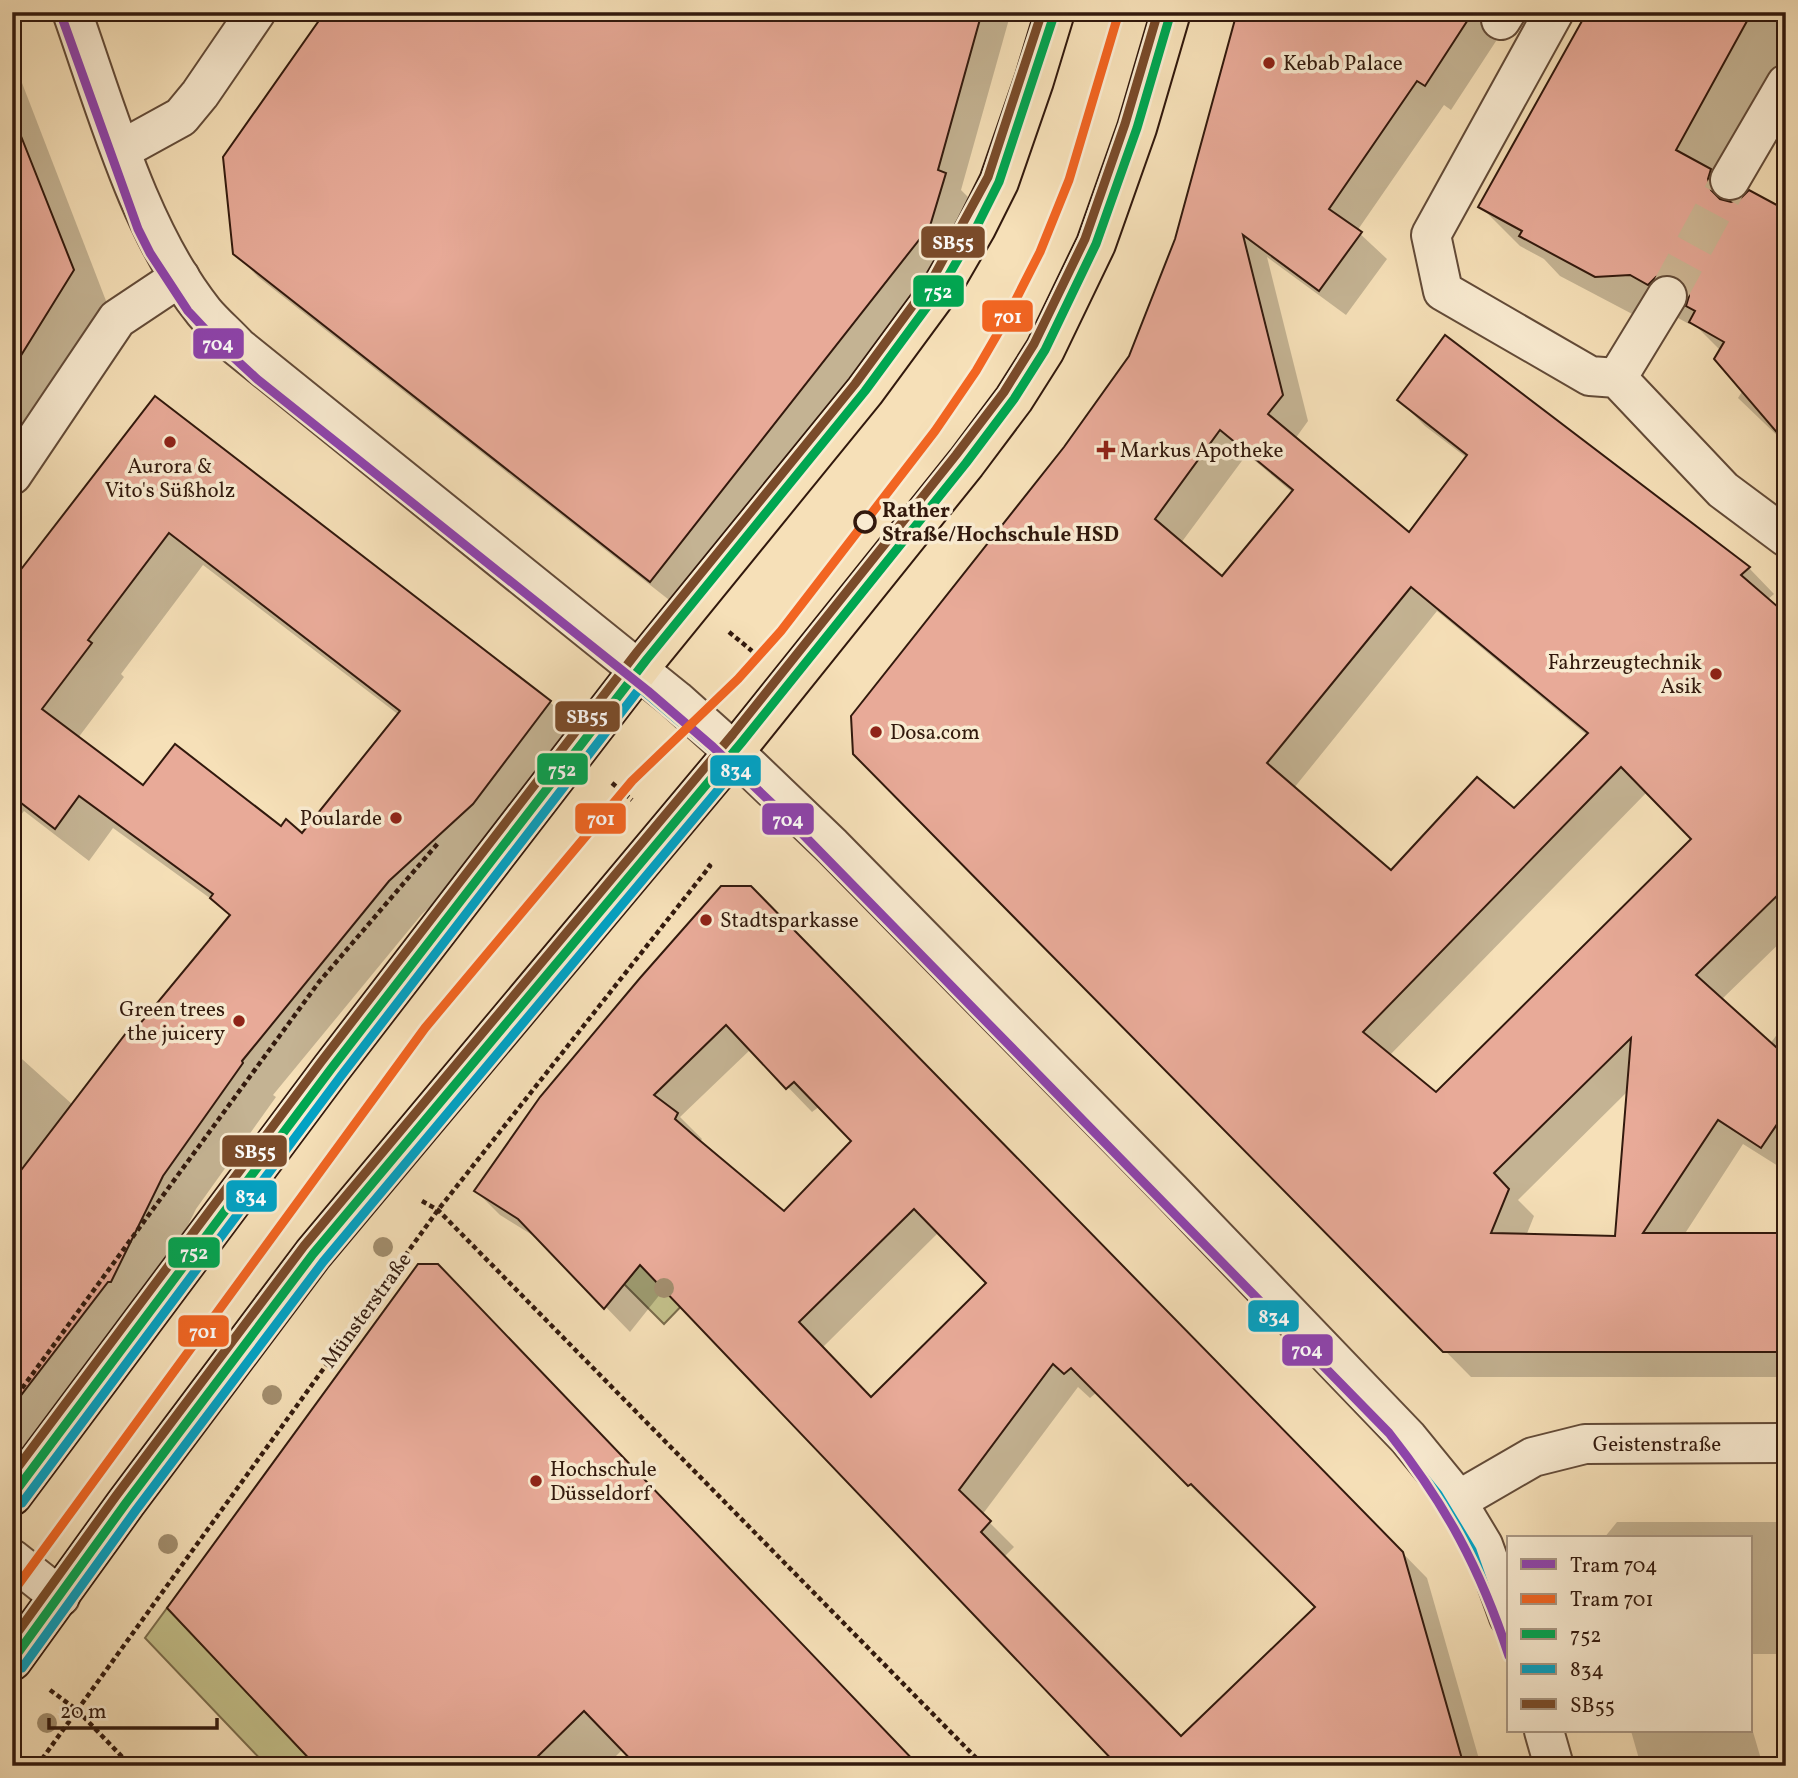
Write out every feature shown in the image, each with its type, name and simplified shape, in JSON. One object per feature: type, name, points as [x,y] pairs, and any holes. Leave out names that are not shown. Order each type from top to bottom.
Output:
[{"type":"main road","points":[[12,1496],[331,1069],[638,670],[865,391],[943,285],[999,182],[1055,12]]},
{"type":"main road","points":[[12,1661],[126,1503],[313,1254],[734,752],[966,463],[1014,399],[1045,350],[1096,244],[1137,128],[1171,12]]},
{"type":"street","points":[[72,12],[121,150],[157,238],[205,312],[238,347],[638,670],[734,752],[832,846],[1408,1438],[1448,1486],[1483,1545],[1507,1611]]},
{"type":"street","points":[[121,150],[181,117],[256,12]]},
{"type":"street","points":[[1554,12],[1431,235],[1443,291],[1590,376],[1617,378],[1723,490],[1786,537]]},
{"type":"street","points":[[1730,180],[1786,84]]},
{"type":"street","points":[[12,475],[117,319],[180,277]]},
{"type":"street","points":[[1617,378],[1667,296]]},
{"type":"street","name":"Geistenstraße","points":[[1457,1501],[1533,1458],[1585,1444],[1786,1443]]},
{"type":"street","points":[[12,1559],[60,1597]]},
{"type":"street","points":[[1544,1732],[1554,1766]]},
{"type":"path","points":[[694,601],[790,683]]},
{"type":"path","points":[[576,753],[668,831]]},
{"type":"path","name":"Münsterstraße","points":[[37,1766],[438,1210],[710,866],[668,831]]},
{"type":"path","points":[[12,1402],[319,982],[444,836]]},
{"type":"path","points":[[417,1198],[438,1210],[984,1766]]},
{"type":"path","points":[[48,1689],[77,1710],[131,1766]]},
{"type":"shaded area","points":[[681,1216],[717,1269],[664,1324],[624,1284]]},
{"type":"shaded area","points":[[167,1608],[317,1766],[267,1766],[145,1638]]},
{"type":"building","points":[[325,12],[982,12],[938,170],[946,173],[930,226],[650,582],[233,254],[223,157]]},
{"type":"building","points":[[1237,12],[1473,12],[1425,86],[1417,81],[1329,209],[1362,232],[1319,291],[1243,235],[1283,395],[1268,414],[1409,532],[1467,455],[1397,400],[1445,335],[1750,567],[1741,575],[1786,614],[1786,887],[1696,975],[1786,1056],[1786,1111],[1761,1148],[1718,1120],[1643,1233],[1786,1233],[1786,1352],[1443,1352],[853,754],[851,716],[1064,447],[1129,356],[1175,239]],"holes":[[[1220,430],[1293,490],[1222,576],[1155,519]],[[1411,587],[1588,733],[1514,808],[1477,777],[1391,870],[1267,763]],[[1621,767],[1691,839],[1436,1092],[1363,1032]],[[1631,1038],[1615,1236],[1491,1233],[1509,1189],[1494,1173]]]},
{"type":"building","points":[[1587,12],[1752,12],[1676,150],[1711,169],[1708,179],[1711,190],[1720,199],[1731,202],[1740,199],[1749,190],[1786,210],[1786,443],[1714,359],[1724,342],[1689,322],[1695,311],[1686,306],[1689,296],[1686,286],[1679,278],[1667,274],[1656,277],[1648,285],[1630,275],[1595,277],[1519,236],[1522,231],[1478,207]]},
{"type":"building","points":[[15,121],[74,270],[12,370],[12,122]]},
{"type":"building","points":[[155,396],[551,701],[473,804],[389,881],[242,1061],[163,1176],[111,1282],[108,1282],[12,1407],[12,1182],[130,1028],[134,1031],[230,915],[210,898],[213,894],[79,796],[55,829],[12,796],[12,581]],"holes":[[[169,533],[400,711],[302,833],[286,819],[281,826],[175,744],[143,785],[42,709],[92,643],[88,640]]]},
{"type":"building","points":[[721,886],[751,886],[1403,1552],[1464,1766],[1118,1766],[640,1265],[604,1309],[518,1219],[474,1191],[540,1097]],"holes":[[[726,1025],[786,1089],[794,1082],[851,1141],[784,1211],[675,1119],[678,1113],[654,1095]],[[914,1209],[986,1283],[871,1397],[799,1322]],[[1053,1364],[1064,1374],[1071,1368],[1188,1486],[1191,1484],[1315,1607],[1181,1736],[981,1532],[991,1521],[959,1490]]]},
{"type":"building","points":[[418,1264],[438,1264],[919,1766],[637,1766],[584,1711],[528,1766],[316,1766],[167,1608]]},
{"type":"tunnel","points":[[1667,296],[1730,180]]},
{"type":"tram line","name":"704","points":[[60,12],[138,229],[150,253],[188,311],[257,379],[648,691],[713,747],[782,813],[1389,1433],[1428,1486],[1460,1539],[1486,1594],[1507,1650]]},
{"type":"tram line","name":"701","points":[[12,1593],[425,1028],[632,781],[738,679],[781,631],[935,431],[976,371],[1040,252],[1069,180],[1119,12]]},
{"type":"transit line","name":"SB55","points":[[12,1475],[321,1062],[637,652],[855,384],[933,278],[988,177],[1042,12]]},
{"type":"transit line","name":"752","points":[[12,1496],[331,1069],[647,659],[865,391],[943,285],[999,182],[1055,12]]},
{"type":"transit line","name":"SB55","points":[[12,1640],[116,1496],[304,1246],[733,734],[1004,392],[1034,344],[1085,239],[1125,124],[1158,12]]},
{"type":"transit line","name":"752","points":[[12,1661],[126,1503],[313,1254],[742,742],[966,463],[1014,399],[1045,350],[1096,244],[1137,128],[1171,12]]},
{"type":"transit line","name":"834","points":[[22,1503],[341,1076],[640,688],[726,761],[823,855],[1399,1446],[1438,1494],[1472,1550],[1497,1621]]},
{"type":"transit line","name":"834","points":[[22,1668],[136,1510],[323,1262],[743,760]]},
{"type":"place","name":"Kebab Palace","points":[[1269,63]]},
{"type":"place","name":"Aurora & Vito's Süßholz","points":[[170,442]]},
{"type":"place","name":"Markus Apotheke","points":[[1106,450]]},
{"type":"place","name":"Rather Straße/Hochschule HSD","points":[[865,522]]},
{"type":"place","name":"Fahrzeugtechnik Asik","points":[[1716,674]]},
{"type":"place","name":"Dosa.com","points":[[876,732]]},
{"type":"place","name":"Poularde","points":[[396,818]]},
{"type":"place","name":"Stadtsparkasse","points":[[706,920]]},
{"type":"place","name":"Green trees the juicery","points":[[239,1021]]},
{"type":"place","name":"Hochschule Düsseldorf","points":[[536,1481]]}]
